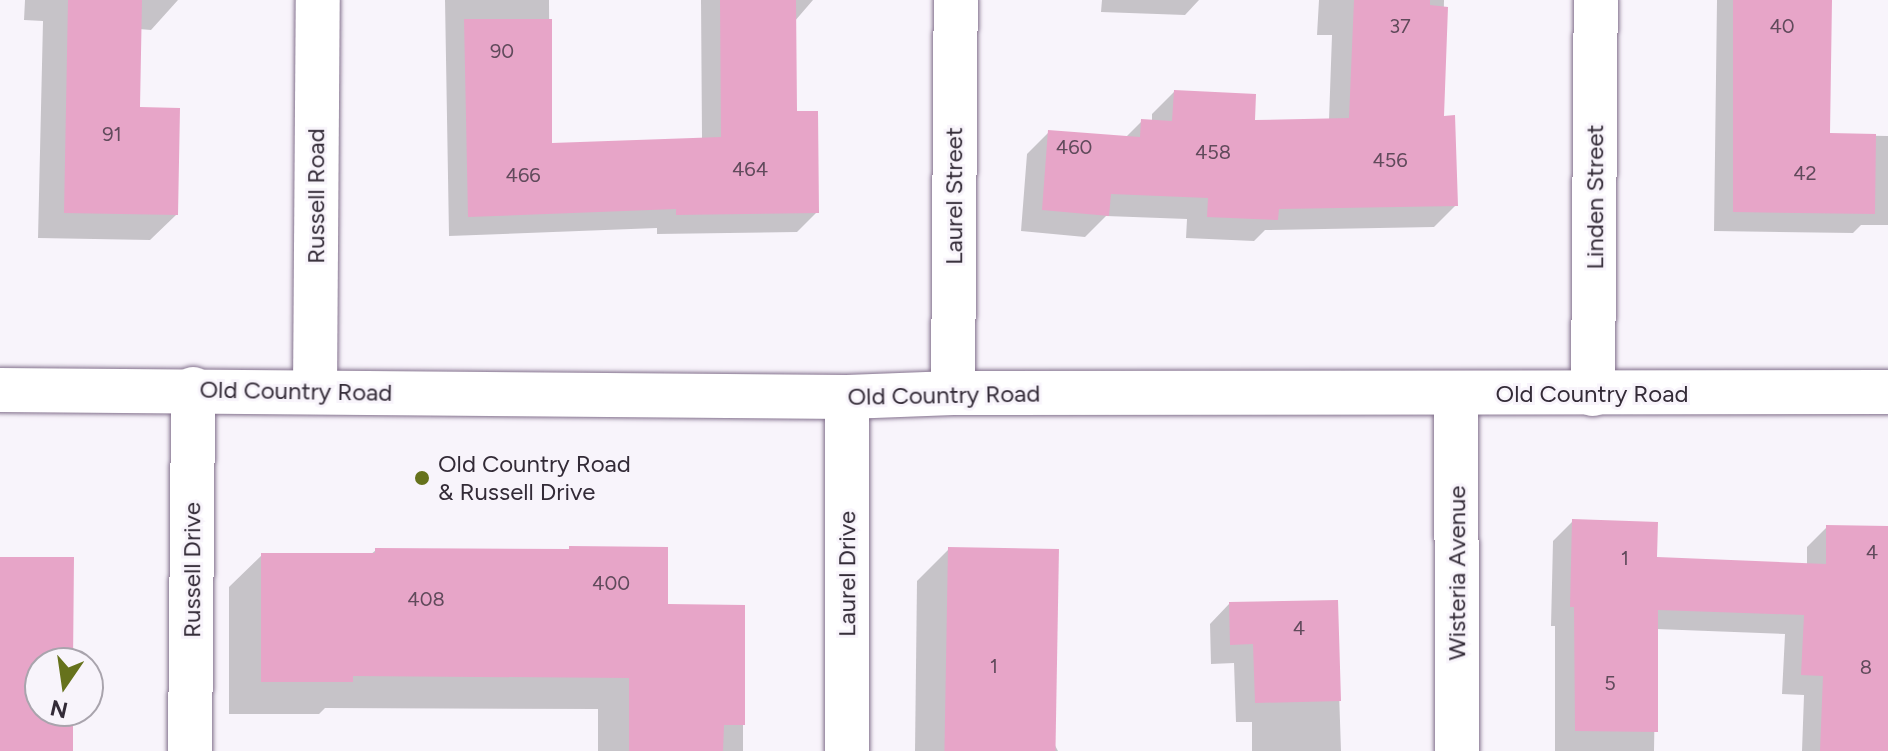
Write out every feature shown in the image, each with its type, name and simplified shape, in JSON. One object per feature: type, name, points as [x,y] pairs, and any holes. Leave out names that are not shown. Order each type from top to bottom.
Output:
[{"type":"street","name":"Russell Road","points":[[315,392],[318,0]]},
{"type":"street","name":"Laurel Street","points":[[953,393],[956,0]]},
{"type":"street","name":"Linden Street","points":[[1593,394],[1596,0]]},
{"type":"street","name":"Old Country Road","points":[[0,390],[193,389],[847,397],[953,393],[1456,395],[1888,392]]},
{"type":"street","name":"Russell Drive","points":[[190,751],[193,389]]},
{"type":"street","name":"Wisteria Avenue","points":[[1456,395],[1457,751]]},
{"type":"street","name":"Laurel Drive","points":[[847,397],[847,751]]},
{"type":"building","points":[[68,0],[142,0],[140,107],[180,108],[178,215],[64,213]]},
{"type":"building","points":[[720,0],[796,0],[797,111],[818,111],[819,213],[676,215],[676,209],[468,217],[464,19],[552,19],[552,143],[721,137]]},
{"type":"building","points":[[1354,0],[1430,0],[1430,5],[1448,7],[1444,116],[1455,115],[1458,206],[1279,209],[1278,220],[1207,217],[1208,198],[1111,194],[1109,216],[1042,210],[1048,130],[1140,137],[1141,119],[1172,121],[1174,90],[1256,94],[1255,120],[1349,118]]},
{"type":"building","points":[[1733,0],[1832,0],[1830,133],[1876,134],[1875,214],[1733,212]]},
{"type":"building","points":[[1572,519],[1658,522],[1657,557],[1826,564],[1826,525],[1888,526],[1888,751],[1820,751],[1823,676],[1801,675],[1804,615],[1658,610],[1658,732],[1575,731],[1574,607],[1570,607]]},
{"type":"building","points":[[569,546],[668,547],[668,604],[745,605],[745,725],[724,725],[723,751],[629,751],[629,678],[353,676],[353,682],[261,682],[261,553],[375,553],[375,548],[569,549]]},
{"type":"building","points":[[948,547],[1059,549],[1055,751],[944,751]]},
{"type":"building","points":[[0,557],[74,557],[73,647],[24,647],[24,727],[73,727],[73,751],[0,751]]},
{"type":"building","points":[[1338,600],[1341,701],[1255,703],[1253,644],[1230,645],[1229,602]]},
{"type":"place","name":"Old Country Road & Russell Drive","points":[[422,478]]}]
